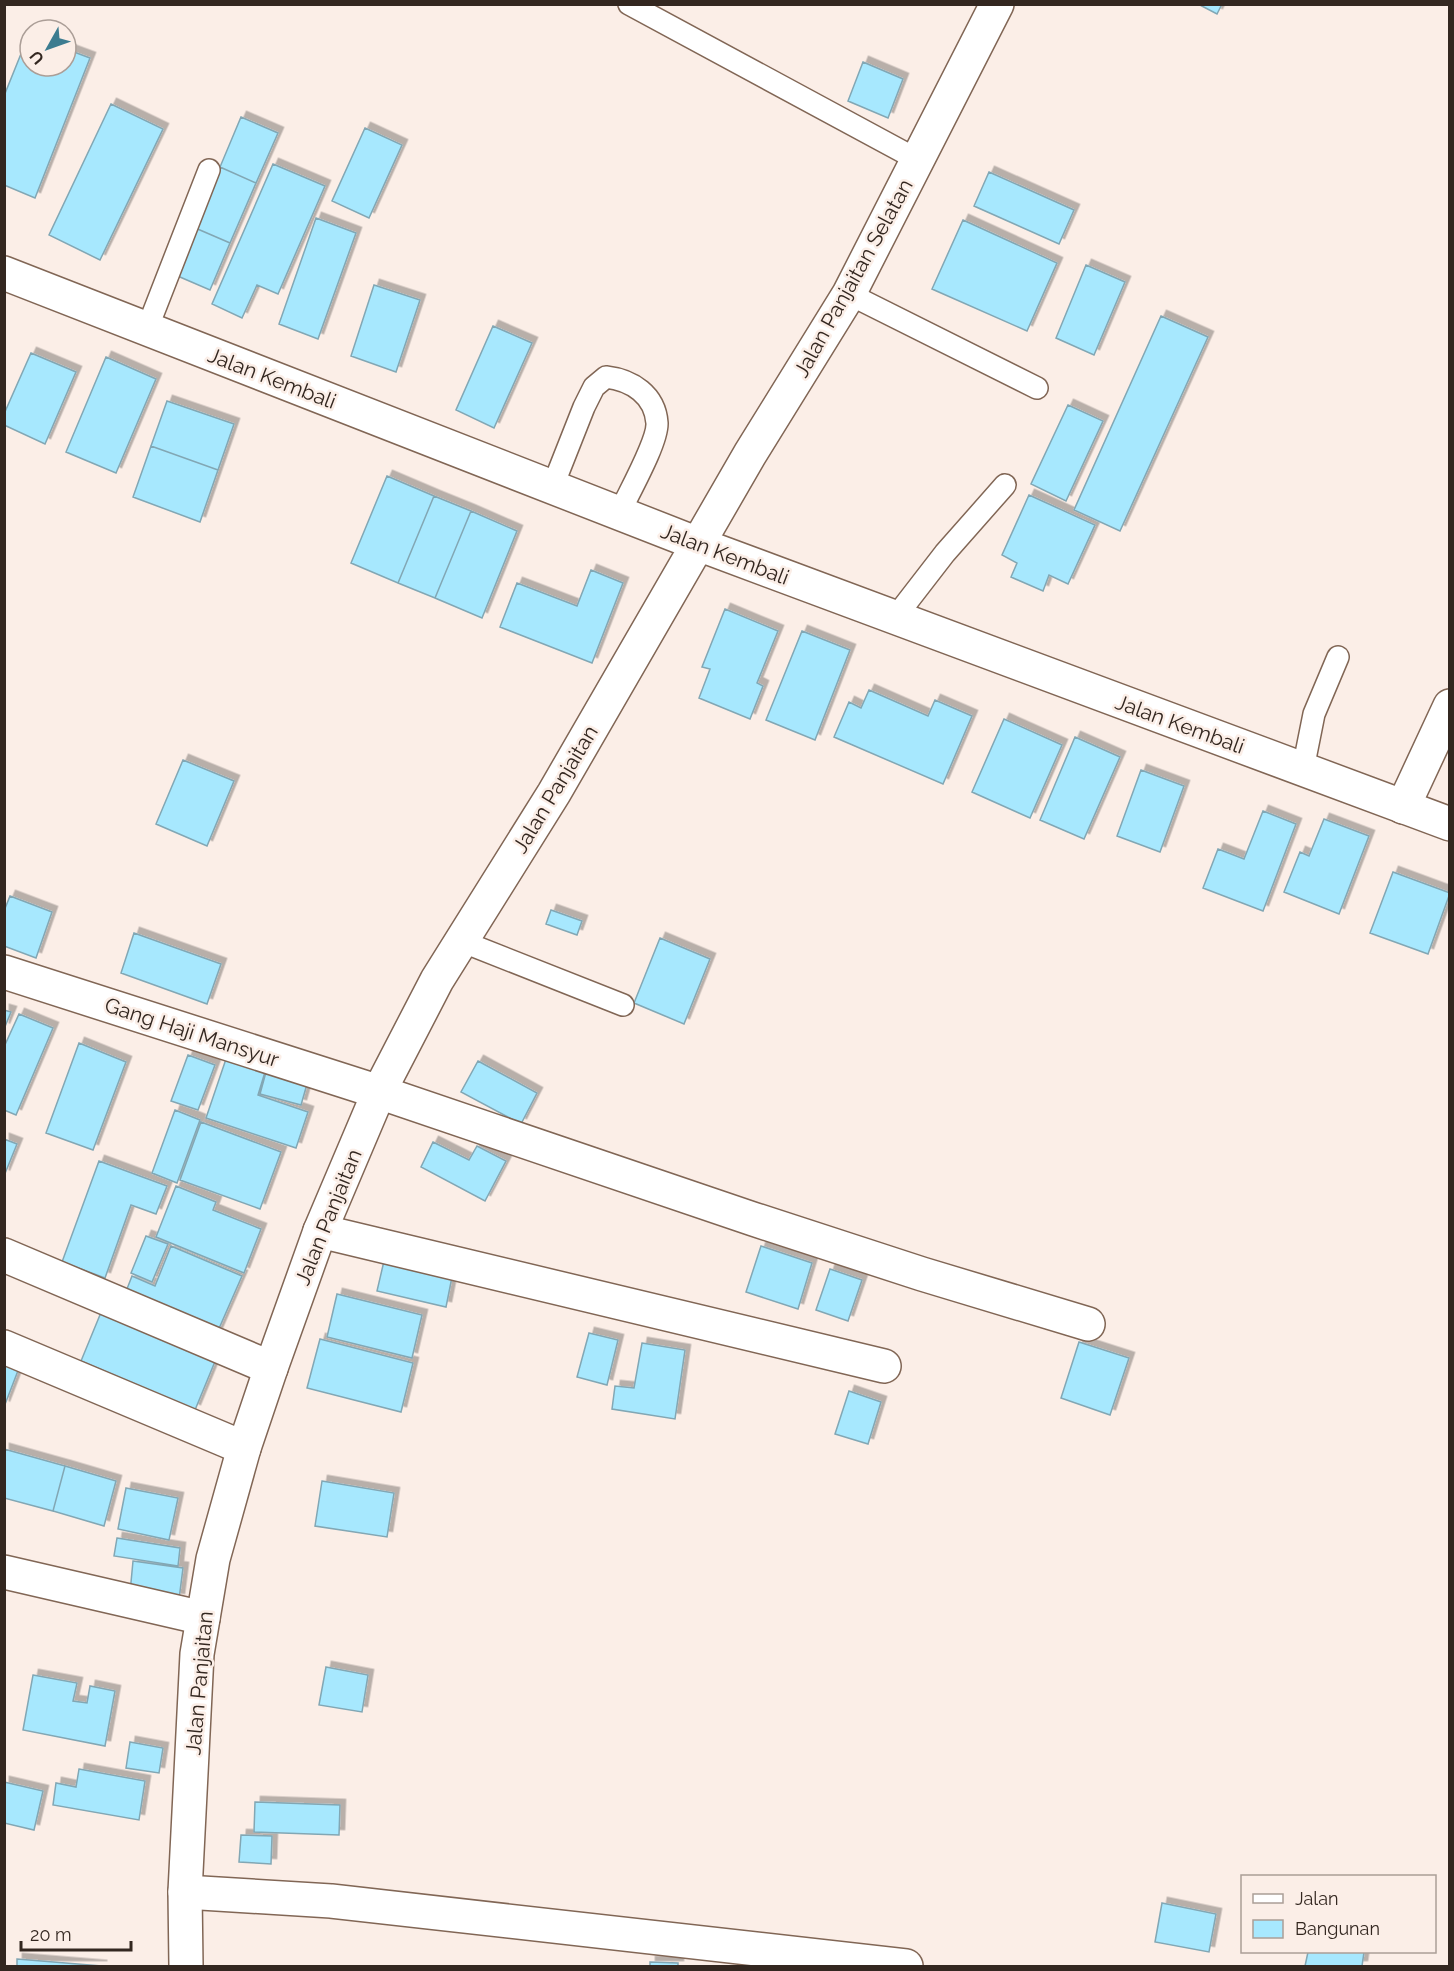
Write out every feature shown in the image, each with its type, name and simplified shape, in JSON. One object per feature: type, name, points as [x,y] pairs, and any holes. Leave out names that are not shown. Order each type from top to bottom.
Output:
[{"type":"street","name":"Jalan Panjaitan Selatan","points":[[698,544],[750,454],[849,294],[997,4]]},
{"type":"street","name":"Jalan Kembali","points":[[4,273],[552,488],[894,619],[1449,824]]},
{"type":"street","name":"Jalan Panjaitan","points":[[186,1966],[185,1892],[197,1654],[213,1559],[244,1448],[320,1231],[379,1092],[437,980],[554,793],[698,544]]},
{"type":"street","points":[[1403,807],[1449,706]]},
{"type":"street","name":"Gang Haji Mansyur","points":[[4,972],[379,1092],[776,1227],[1088,1324]]},
{"type":"street","points":[[320,1231],[884,1366]]},
{"type":"street","points":[[4,1255],[271,1368]]},
{"type":"street","points":[[4,1347],[244,1448]]},
{"type":"street","points":[[4,1572],[203,1618]]},
{"type":"street","points":[[185,1892],[331,1901],[906,1966]]},
{"type":"lane","points":[[629,4],[918,160]]},
{"type":"lane","points":[[147,329],[209,170]]},
{"type":"lane","points":[[849,294],[1037,388]]},
{"type":"lane","points":[[552,488],[594,387],[606,377],[618,378],[641,389],[653,404],[658,424],[652,444],[619,514]]},
{"type":"lane","points":[[894,619],[945,553],[1005,485]]},
{"type":"lane","points":[[1303,769],[1314,714],[1338,657]]},
{"type":"lane","points":[[461,941],[623,1005]]},
{"type":"building","points":[[1198,4],[1222,4],[1217,14]]},
{"type":"building","points":[[78,54],[90,58],[35,198],[4,185],[4,96],[18,61],[18,78],[78,78]]},
{"type":"building","points":[[863,62],[903,79],[888,118],[848,101]]},
{"type":"building","points":[[111,104],[163,129],[100,260],[49,235]]},
{"type":"building","points":[[241,117],[278,133],[256,183],[220,167]]},
{"type":"building","points":[[365,128],[402,145],[369,218],[332,201]]},
{"type":"building","points":[[273,164],[325,186],[278,294],[257,285],[242,318],[212,304]]},
{"type":"building","points":[[220,167],[256,183],[230,243],[193,227]]},
{"type":"building","points":[[989,172],[1074,210],[1059,244],[974,206]]},
{"type":"building","points":[[316,218],[356,233],[318,339],[279,324]]},
{"type":"building","points":[[963,220],[1057,263],[1027,331],[932,289]]},
{"type":"building","points":[[193,227],[230,243],[210,290],[173,274]]},
{"type":"building","points":[[1086,265],[1125,282],[1094,355],[1056,338]]},
{"type":"building","points":[[374,285],[420,300],[396,372],[351,356]]},
{"type":"building","points":[[1161,316],[1208,337],[1120,531],[1074,510]]},
{"type":"building","points":[[493,326],[532,343],[494,428],[456,410]]},
{"type":"building","points":[[31,353],[76,372],[45,444],[4,425],[4,414]]},
{"type":"building","points":[[106,357],[156,379],[116,473],[66,452]]},
{"type":"building","points":[[167,401],[234,424],[218,470],[151,446]]},
{"type":"building","points":[[1068,405],[1103,421],[1066,501],[1031,484]]},
{"type":"building","points":[[151,446],[218,470],[200,522],[133,497]]},
{"type":"building","points":[[387,476],[434,496],[398,583],[351,563]]},
{"type":"building","points":[[1029,495],[1095,525],[1068,584],[1049,575],[1043,591],[1011,577],[1017,563],[1002,555]]},
{"type":"building","points":[[434,496],[471,511],[435,598],[398,583]]},
{"type":"building","points":[[471,511],[517,531],[482,618],[435,598]]},
{"type":"building","points":[[591,570],[623,583],[592,663],[500,627],[517,583],[577,606]]},
{"type":"building","points":[[725,609],[778,631],[757,683],[763,686],[750,719],[699,698],[710,669],[702,667]]},
{"type":"building","points":[[802,631],[850,650],[815,740],[766,720]]},
{"type":"building","points":[[869,690],[928,716],[935,700],[972,716],[943,784],[834,737],[849,702],[861,708]]},
{"type":"building","points":[[1004,719],[1062,745],[1030,818],[972,792]]},
{"type":"building","points":[[1075,737],[1120,757],[1084,839],[1040,820]]},
{"type":"building","points":[[183,760],[234,781],[207,846],[156,824]]},
{"type":"building","points":[[1141,770],[1184,786],[1160,852],[1117,836]]},
{"type":"building","points":[[1263,811],[1296,824],[1263,911],[1203,888],[1218,849],[1244,859]]},
{"type":"building","points":[[1324,819],[1369,836],[1339,914],[1284,892],[1300,852],[1309,856]]},
{"type":"building","points":[[1393,872],[1450,893],[1428,954],[1370,933]]},
{"type":"building","points":[[10,896],[52,912],[36,958],[4,946],[4,911]]},
{"type":"building","points":[[551,910],[582,921],[577,935],[546,924]]},
{"type":"building","points":[[134,933],[221,964],[207,1004],[121,973]]},
{"type":"building","points":[[660,938],[710,959],[684,1024],[634,1003]]},
{"type":"building","points":[[4,1010],[11,1012],[4,1029]]},
{"type":"building","points":[[19,1014],[53,1028],[16,1115],[4,1110],[4,1047]]},
{"type":"building","points":[[79,1043],[126,1062],[93,1150],[46,1133]]},
{"type":"building","points":[[188,1055],[215,1065],[198,1110],[171,1101]]},
{"type":"building","points":[[226,1059],[265,1072],[258,1095],[308,1112],[296,1148],[206,1118]]},
{"type":"building","points":[[478,1061],[537,1093],[521,1124],[461,1092]]},
{"type":"building","points":[[266,1072],[307,1084],[301,1105],[260,1094]]},
{"type":"building","points":[[175,1110],[200,1120],[177,1183],[152,1173]]},
{"type":"building","points":[[201,1122],[281,1152],[260,1209],[180,1180]]},
{"type":"building","points":[[4,1139],[17,1144],[4,1176]]},
{"type":"building","points":[[433,1142],[469,1160],[477,1146],[506,1161],[485,1201],[421,1167]]},
{"type":"building","points":[[99,1161],[167,1186],[156,1214],[131,1205],[105,1278],[62,1262]]},
{"type":"building","points":[[176,1186],[216,1202],[213,1210],[261,1229],[244,1273],[156,1237]]},
{"type":"building","points":[[146,1236],[168,1244],[152,1282],[131,1273]]},
{"type":"building","points":[[171,1246],[242,1276],[217,1333],[125,1294],[132,1276],[155,1286]]},
{"type":"building","points":[[761,1246],[812,1263],[798,1309],[746,1292]]},
{"type":"building","points":[[384,1261],[452,1277],[446,1307],[377,1291]]},
{"type":"building","points":[[830,1269],[862,1280],[848,1321],[816,1310]]},
{"type":"building","points":[[337,1294],[422,1315],[412,1358],[327,1337]]},
{"type":"building","points":[[102,1310],[216,1359],[195,1410],[81,1361]]},
{"type":"building","points":[[589,1333],[618,1340],[607,1385],[577,1377]]},
{"type":"building","points":[[320,1339],[413,1363],[401,1412],[307,1388]]},
{"type":"building","points":[[1079,1342],[1129,1358],[1110,1415],[1061,1398]]},
{"type":"building","points":[[642,1343],[685,1350],[675,1419],[612,1409],[615,1386],[634,1388]]},
{"type":"building","points":[[4,1363],[19,1368],[4,1407]]},
{"type":"building","points":[[849,1391],[881,1402],[868,1444],[835,1434]]},
{"type":"building","points":[[4,1449],[65,1466],[53,1511],[4,1498]]},
{"type":"building","points":[[65,1466],[116,1481],[104,1526],[53,1511]]},
{"type":"building","points":[[322,1481],[394,1493],[387,1537],[315,1526]]},
{"type":"building","points":[[126,1488],[178,1498],[169,1540],[118,1529]]},
{"type":"building","points":[[117,1538],[180,1548],[178,1566],[114,1556]]},
{"type":"building","points":[[133,1561],[183,1568],[179,1599],[130,1593]]},
{"type":"building","points":[[326,1667],[368,1675],[362,1712],[319,1705]]},
{"type":"building","points":[[33,1675],[77,1683],[73,1701],[87,1703],[90,1686],[115,1691],[105,1746],[23,1730]]},
{"type":"building","points":[[130,1742],[163,1748],[159,1773],[126,1768]]},
{"type":"building","points":[[79,1769],[145,1781],[139,1820],[53,1805],[56,1783],[76,1787]]},
{"type":"building","points":[[4,1782],[43,1791],[34,1830],[4,1823]]},
{"type":"building","points":[[255,1802],[340,1805],[339,1835],[254,1832]]},
{"type":"building","points":[[241,1835],[272,1836],[271,1864],[239,1862]]},
{"type":"building","points":[[1162,1903],[1216,1914],[1209,1952],[1155,1942]]},
{"type":"building","points":[[1308,1953],[1364,1953],[1362,1966],[1305,1966]]},
{"type":"building","points":[[17,1959],[102,1966],[17,1966]]},
{"type":"building","points":[[650,1962],[678,1963],[678,1966],[650,1966]]}]
